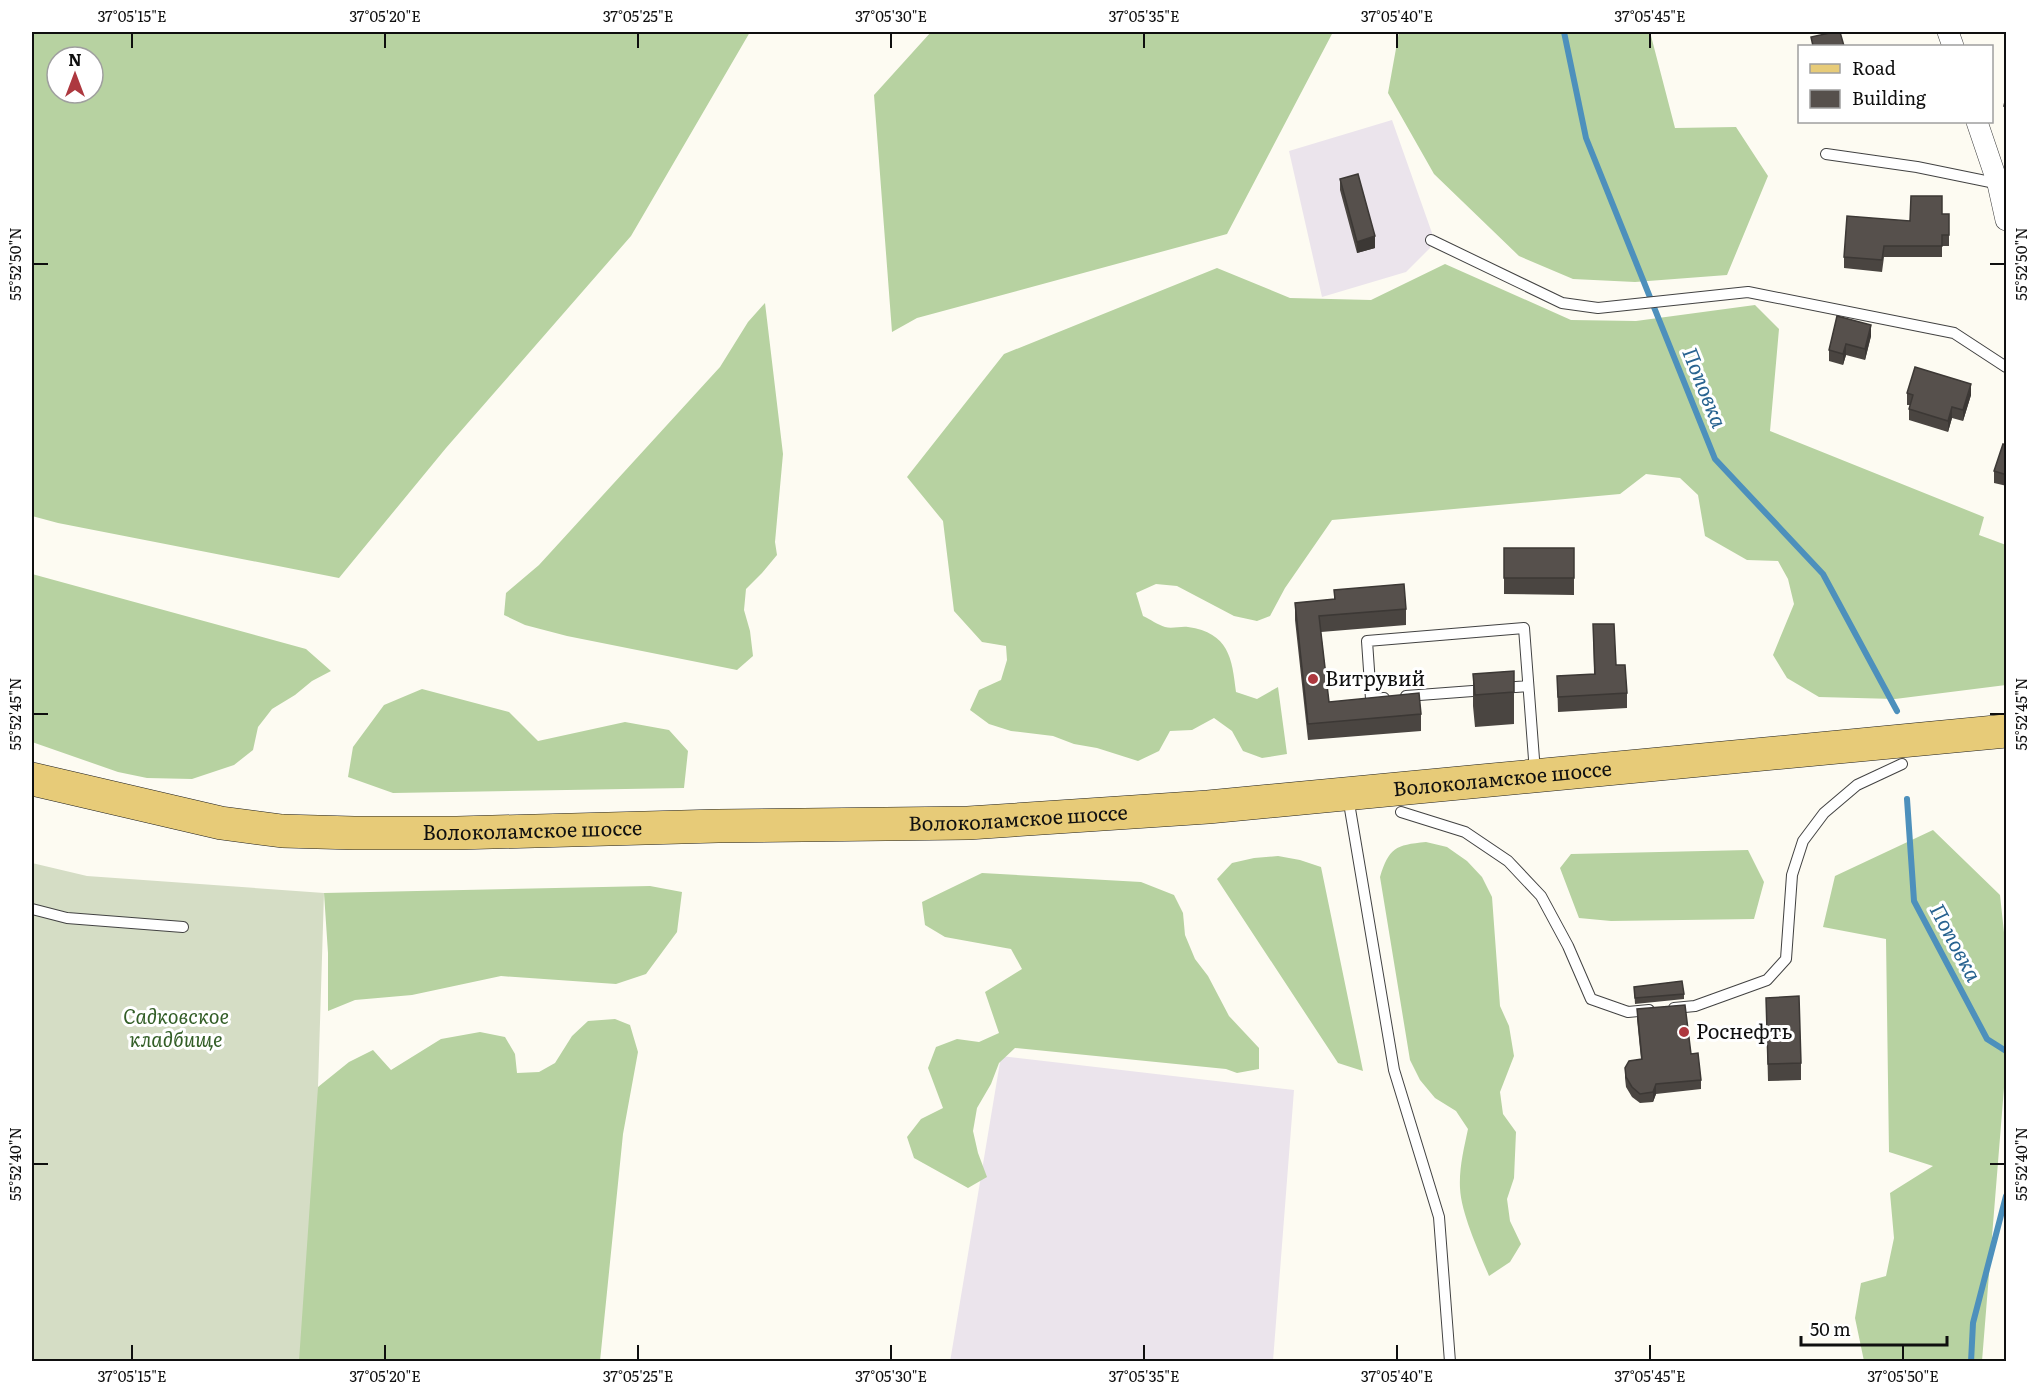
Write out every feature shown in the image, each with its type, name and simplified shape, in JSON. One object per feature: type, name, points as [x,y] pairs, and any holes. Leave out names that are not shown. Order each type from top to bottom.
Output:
[{"type":"main road","name":"Волоколамское шоссе","points":[[32,803],[218,845],[282,853],[354,856],[970,845],[1089,839],[1349,806],[1536,777],[2007,731]]},
{"type":"main road","name":"Волоколамское шоссе","points":[[32,779],[221,823],[282,831],[457,833],[718,826],[968,823],[1349,806],[1401,812],[2007,754]]},
{"type":"street","points":[[1977,123],[2002,184],[2007,220]]},
{"type":"lane","points":[[1826,154],[1917,167],[2002,184]]},
{"type":"lane","points":[[1431,240],[1562,303],[1598,308],[1748,292],[1954,333],[2007,367]]},
{"type":"lane","points":[[1528,686],[1371,699],[1366,641],[1524,628],[1536,777]]},
{"type":"lane","points":[[1401,812],[1466,832],[1508,861],[1541,896],[1568,946],[1591,999],[1628,1012],[1695,1006],[1767,980],[1786,959],[1792,875],[1803,841],[1824,813],[1857,785],[1902,764]]},
{"type":"lane","points":[[1349,806],[1394,1070],[1439,1217],[1450,1362]]},
{"type":"lane","points":[[32,909],[67,918],[183,927]]},
{"type":"shaded area","points":[[1392,120],[1432,233],[1430,248],[1406,272],[1322,297],[1289,151]]},
{"type":"shaded area","points":[[1001,1056],[1294,1090],[1273,1361],[950,1362]]},
{"type":"green space","points":[[32,32],[750,32],[631,236],[446,448],[339,578],[32,516]]},
{"type":"green space","points":[[931,32],[1333,32],[1227,234],[917,318],[892,332],[874,95]]},
{"type":"green space","points":[[1399,32],[1650,32],[1675,128],[1736,127],[1768,176],[1727,275],[1635,282],[1573,279],[1519,256],[1434,174],[1388,93]]},
{"type":"green space","points":[[1445,264],[1571,320],[1636,321],[1755,305],[1779,329],[1770,431],[1984,517],[1979,535],[2006,545],[2006,685],[1895,699],[1819,697],[1787,678],[1773,655],[1794,604],[1788,579],[1778,561],[1747,560],[1705,536],[1698,495],[1680,478],[1646,474],[1620,494],[1332,520],[1285,588],[1270,616],[1257,621],[1234,616],[1177,586],[1156,584],[1136,593],[1143,616],[1165,627],[1188,627],[1202,630],[1220,641],[1230,658],[1236,692],[1257,699],[1278,687],[1287,754],[1262,758],[1243,751],[1232,731],[1214,718],[1192,730],[1170,731],[1159,751],[1138,761],[1053,736],[1011,731],[989,724],[970,710],[979,690],[1001,680],[1007,660],[1006,646],[982,642],[954,611],[943,521],[907,477],[1004,354],[1217,268],[1290,298],[1371,300]]},
{"type":"green space","points":[[765,303],[783,454],[775,542],[777,555],[746,589],[744,610],[750,631],[753,656],[737,670],[567,636],[525,625],[504,615],[506,593],[539,565],[720,367],[748,322]]},
{"type":"green space","points":[[32,574],[306,649],[331,671],[312,681],[272,709],[258,727],[253,750],[234,765],[192,779],[147,778],[118,772],[32,742]]},
{"type":"green space","points":[[422,689],[509,712],[538,741],[625,722],[669,730],[688,751],[684,788],[393,793],[348,777],[353,747],[384,705]]},
{"type":"green space","points":[[1933,830],[2000,895],[2006,951],[2006,1063],[1982,1361],[1864,1361],[1855,1318],[1861,1283],[1886,1276],[1894,1238],[1890,1193],[1933,1166],[1889,1152],[1886,939],[1823,927],[1835,876]]},
{"type":"green space","points":[[1426,842],[1447,847],[1467,861],[1482,877],[1492,897],[1500,1006],[1509,1026],[1514,1056],[1500,1092],[1503,1114],[1516,1132],[1514,1178],[1507,1199],[1510,1221],[1521,1244],[1510,1262],[1489,1276],[1471,1232],[1461,1198],[1460,1173],[1468,1129],[1456,1111],[1435,1098],[1420,1080],[1410,1060],[1380,877],[1390,854],[1395,850],[1407,845]]},
{"type":"green space","points":[[1748,850],[1764,882],[1754,919],[1611,921],[1579,918],[1560,868],[1571,854]]},
{"type":"green space","points":[[1278,856],[1321,867],[1363,1071],[1338,1063],[1217,879],[1232,863]]},
{"type":"green space","name":"Садковское кладбище","points":[[32,863],[87,876],[324,893],[318,1087],[299,1361],[32,1362]]},
{"type":"green space","points":[[982,873],[1141,882],[1174,895],[1183,913],[1185,935],[1195,959],[1208,976],[1229,1016],[1259,1048],[1259,1069],[1237,1073],[1226,1069],[1015,1048],[999,1063],[991,1084],[977,1108],[973,1131],[987,1177],[968,1188],[914,1158],[907,1137],[921,1119],[943,1108],[928,1068],[936,1047],[957,1039],[979,1042],[999,1033],[985,992],[1022,969],[1011,949],[945,937],[925,925],[922,902]]},
{"type":"green space","points":[[650,886],[682,892],[677,932],[646,974],[616,984],[501,976],[412,995],[355,1000],[328,1011],[328,953],[324,893]]},
{"type":"green space","points":[[615,1019],[630,1025],[638,1052],[623,1134],[600,1361],[32,1362],[305,1073],[318,1087],[349,1062],[373,1050],[391,1070],[441,1039],[480,1032],[505,1037],[515,1054],[517,1073],[539,1072],[555,1063],[572,1036],[588,1021]]},
{"type":"building","points":[[1840,32],[1844,45],[1813,45],[1811,37]]},
{"type":"building","points":[[1358,174],[1375,236],[1357,242],[1340,179]]},
{"type":"building","points":[[1911,196],[1942,196],[1942,214],[1949,214],[1949,235],[1942,235],[1942,246],[1884,246],[1882,260],[1844,257],[1847,216],[1910,221]]},
{"type":"building","points":[[1837,316],[1871,325],[1865,349],[1846,344],[1843,354],[1829,350]]},
{"type":"building","points":[[1915,367],[1971,384],[1963,410],[1952,407],[1948,421],[1909,409],[1913,395],[1907,393]]},
{"type":"building","points":[[2003,444],[2007,445],[2007,475],[1994,471]]},
{"type":"building","points":[[1504,548],[1574,548],[1574,578],[1504,578]]},
{"type":"building","points":[[1404,584],[1406,609],[1319,616],[1329,702],[1419,693],[1421,714],[1308,724],[1295,603],[1335,599],[1334,590]]},
{"type":"building","points":[[1593,624],[1614,624],[1616,665],[1625,665],[1627,693],[1558,697],[1557,676],[1595,674]]},
{"type":"building","points":[[1514,671],[1514,692],[1475,695],[1473,674]]},
{"type":"building","points":[[1682,981],[1684,994],[1635,998],[1634,987]]},
{"type":"building","points":[[1799,996],[1801,1063],[1768,1064],[1766,998]]},
{"type":"building","points":[[1685,1005],[1691,1054],[1698,1053],[1701,1080],[1656,1084],[1653,1092],[1640,1094],[1626,1077],[1625,1068],[1629,1061],[1642,1059],[1637,1009]]},
{"type":"waterway","name":"Поповка","points":[[1564,32],[1586,138],[1715,459],[1823,574],[1897,711]]},
{"type":"waterway","name":"Поповка","points":[[1907,799],[1914,901],[1987,1039],[2006,1051]]},
{"type":"waterway","name":"Поповка","points":[[1971,1362],[1973,1323],[2006,1196]]},
{"type":"place","name":"Витрувий","points":[[1313,679]]},
{"type":"place","name":"Роснефть","points":[[1684,1032]]}]
